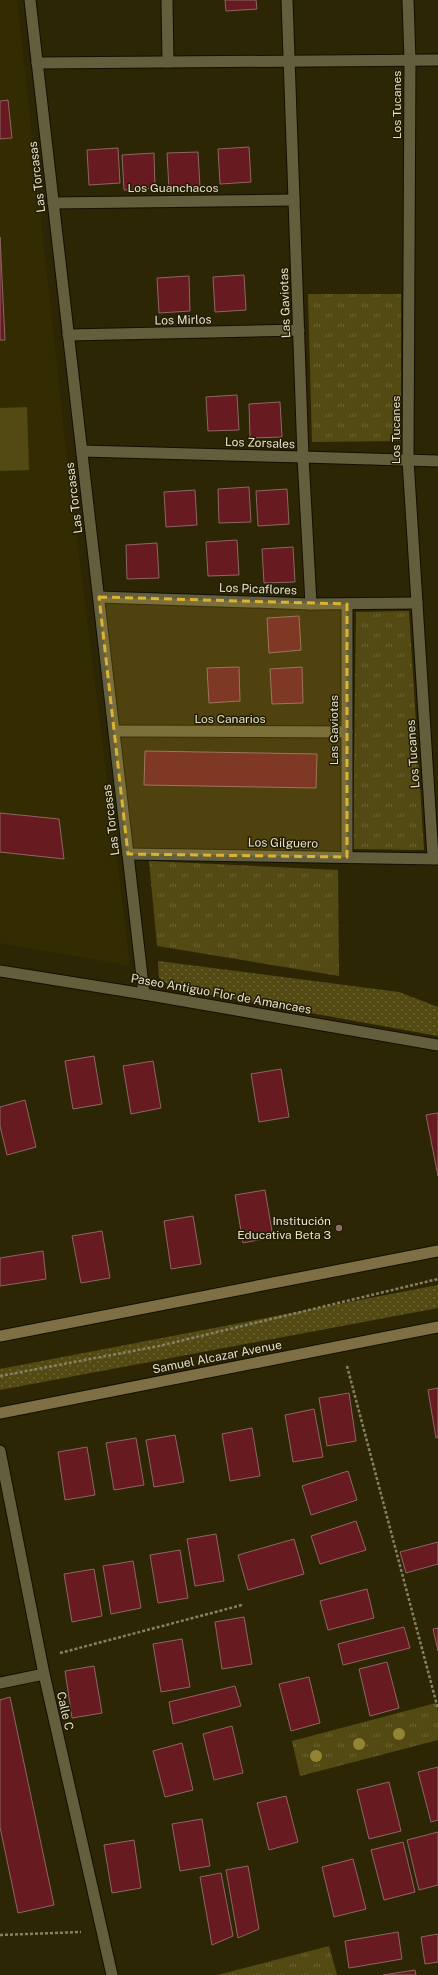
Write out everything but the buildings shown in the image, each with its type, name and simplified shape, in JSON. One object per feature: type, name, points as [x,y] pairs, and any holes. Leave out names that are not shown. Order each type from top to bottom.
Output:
[{"type":"main road","points":[[0,1336],[438,1251]]},
{"type":"main road","name":"Samuel Alcazar Avenue","points":[[0,1413],[438,1327]]},
{"type":"street","name":"Las Torcasas","points":[[30,0],[144,994]]},
{"type":"street","points":[[167,0],[168,62]]},
{"type":"street","name":"Las Gaviotas","points":[[287,0],[303,457],[311,604]]},
{"type":"street","name":"Los Tucanes","points":[[408,0],[410,60],[408,460],[435,858]]},
{"type":"street","points":[[37,63],[438,60]]},
{"type":"street","name":"Los Guanchacos","points":[[53,202],[294,200]]},
{"type":"street","name":"Los Mirlos","points":[[68,335],[298,330]]},
{"type":"street","name":"Los Zorsales","points":[[82,450],[438,461]]},
{"type":"street","name":"Los Picaflores","points":[[99,597],[311,604],[417,603]]},
{"type":"street","name":"Las Gaviotas","points":[[346,857],[347,604]]},
{"type":"street","name":"Los Canarios","points":[[114,732],[347,732]]},
{"type":"street","name":"Los Gilguero","points":[[128,854],[435,858]]},
{"type":"street","name":"Paseo Antiguo Flor de Amancaes","points":[[0,971],[144,994],[438,1045]]},
{"type":"street","name":"Calle C","points":[[0,1451],[40,1658],[112,1975]]},
{"type":"street","points":[[0,1683],[44,1674]]},
{"type":"path","points":[[0,1376],[159,1346],[438,1279]]},
{"type":"path","points":[[341,1347],[438,1709]]},
{"type":"path","points":[[40,1658],[242,1605]]},
{"type":"path","points":[[0,1935],[102,1932]]},
{"type":"highlighted area","points":[[99,597],[347,604],[347,857],[128,854]]},
{"type":"shaded area","points":[[0,0],[17,0],[66,450],[130,966],[0,943]]},
{"type":"green space","points":[[308,294],[401,294],[401,441],[312,442]]},
{"type":"green space","points":[[27,407],[29,470],[0,471],[0,408]]},
{"type":"green space","points":[[409,611],[424,850],[353,849],[356,612]]},
{"type":"green space","points":[[149,861],[338,870],[339,976],[157,946]]},
{"type":"green space","points":[[158,961],[399,992],[438,1007],[438,1036],[173,988],[159,978]]},
{"type":"green space","points":[[438,1285],[438,1308],[0,1390],[0,1369]]},
{"type":"green space","points":[[436,1703],[438,1712],[438,1740],[300,1776],[292,1741]]},
{"type":"green space","points":[[329,1946],[337,1975],[217,1975]]},
{"type":"place","name":"Institución Educativa Beta 3","points":[[339,1228]]}]
